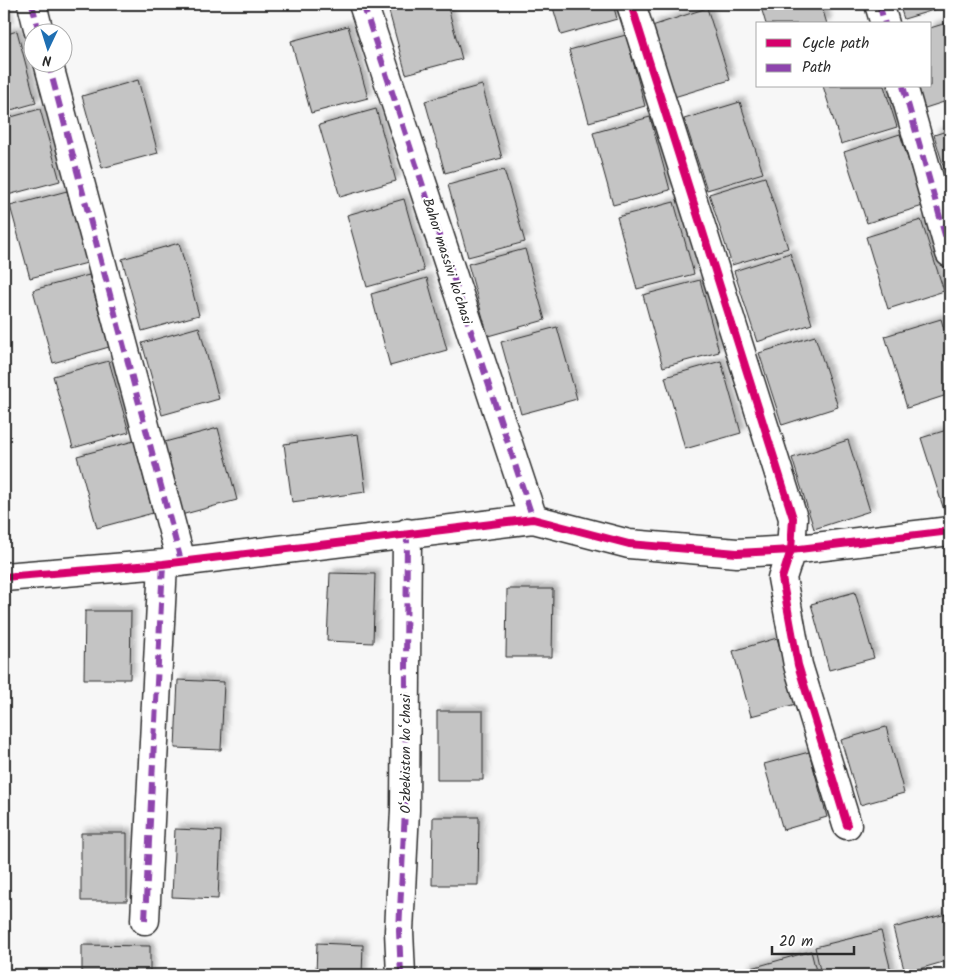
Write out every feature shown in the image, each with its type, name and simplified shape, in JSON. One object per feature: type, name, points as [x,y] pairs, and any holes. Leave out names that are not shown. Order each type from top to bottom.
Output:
[{"type":"street","points":[[32,4],[37,22]]},
{"type":"street","name":"Bahor massivi ko'chasi","points":[[363,4],[533,519]]},
{"type":"street","points":[[631,4],[793,518],[791,550],[782,578],[798,665],[847,825]]},
{"type":"street","points":[[879,4],[884,22]]},
{"type":"street","points":[[50,72],[172,563],[145,920]]},
{"type":"street","points":[[904,88],[950,253]]},
{"type":"street","points":[[4,576],[172,563],[533,519],[629,544],[737,553],[791,550],[950,531]]},
{"type":"street","name":"O‘zbekiston ko‘chasi","points":[[401,975],[399,931],[405,810],[406,533]]},
{"type":"building","points":[[387,4],[447,4],[462,59],[406,74]]},
{"type":"building","points":[[552,4],[613,4],[617,19],[561,35]]},
{"type":"building","points":[[760,4],[821,4],[826,22],[765,22]]},
{"type":"building","points":[[899,4],[950,4],[950,5],[904,19]]},
{"type":"building","points":[[4,5],[9,26],[4,27]]},
{"type":"building","points":[[707,8],[730,80],[674,97],[652,26]]},
{"type":"building","points":[[950,22],[950,100],[922,109],[916,88],[932,88],[932,27]]},
{"type":"building","points":[[348,26],[368,98],[311,113],[291,41]]},
{"type":"building","points":[[17,31],[22,50],[22,72],[28,72],[36,103],[4,112],[4,35]]},
{"type":"building","points":[[626,35],[645,106],[589,122],[569,50]]},
{"type":"building","points":[[138,80],[158,153],[102,168],[82,96]]},
{"type":"building","points":[[482,85],[502,158],[445,173],[425,101]]},
{"type":"building","points":[[824,88],[885,88],[897,127],[841,144]]},
{"type":"building","points":[[740,102],[763,173],[707,190],[684,119]]},
{"type":"building","points":[[40,109],[60,181],[4,196],[4,119]]},
{"type":"building","points":[[376,109],[396,181],[340,197],[319,125]]},
{"type":"building","points":[[650,117],[670,190],[613,205],[593,133]]},
{"type":"building","points":[[950,130],[950,188],[934,135]]},
{"type":"building","points":[[900,134],[923,206],[867,223],[844,152]]},
{"type":"building","points":[[504,170],[525,242],[468,257],[448,185]]},
{"type":"building","points":[[765,177],[788,248],[732,265],[709,194]]},
{"type":"building","points":[[67,191],[87,263],[30,278],[10,206]]},
{"type":"building","points":[[404,199],[424,271],[367,287],[347,215]]},
{"type":"building","points":[[674,202],[694,274],[637,289],[617,217]]},
{"type":"building","points":[[921,220],[944,291],[888,309],[866,237]]},
{"type":"building","points":[[179,243],[199,315],[142,331],[122,259]]},
{"type":"building","points":[[525,249],[545,320],[488,336],[468,264]]},
{"type":"building","points":[[790,253],[812,324],[757,342],[734,271]]},
{"type":"building","points":[[89,275],[109,347],[53,363],[33,290]]},
{"type":"building","points":[[427,278],[447,350],[390,366],[371,294]]},
{"type":"building","points":[[700,280],[719,352],[663,367],[643,295]]},
{"type":"building","points":[[941,319],[950,350],[950,394],[907,408],[885,336]]},
{"type":"building","points":[[199,327],[219,399],[162,415],[142,343]]},
{"type":"building","points":[[557,327],[577,399],[521,414],[501,342]]},
{"type":"building","points":[[815,336],[838,407],[782,425],[759,353]]},
{"type":"building","points":[[109,361],[129,432],[73,448],[53,376]]},
{"type":"building","points":[[721,361],[741,433],[685,449],[665,377]]},
{"type":"building","points":[[218,428],[237,500],[181,515],[161,443]]},
{"type":"building","points":[[950,429],[950,507],[944,510],[921,438]]},
{"type":"building","points":[[358,434],[366,492],[292,502],[284,444]]},
{"type":"building","points":[[848,440],[870,511],[814,529],[792,458]]},
{"type":"building","points":[[134,441],[153,513],[97,528],[77,456]]},
{"type":"building","points":[[330,573],[375,574],[373,643],[327,641]]},
{"type":"building","points":[[507,589],[553,589],[552,657],[506,657]]},
{"type":"building","points":[[855,592],[874,658],[829,670],[811,604]]},
{"type":"building","points":[[85,611],[131,611],[130,679],[84,679]]},
{"type":"building","points":[[777,638],[796,704],[751,716],[733,651]]},
{"type":"building","points":[[178,680],[224,682],[221,750],[175,748]]},
{"type":"building","points":[[437,711],[483,711],[483,780],[437,780]]},
{"type":"building","points":[[886,727],[904,793],[860,805],[841,740]]},
{"type":"building","points":[[809,752],[827,817],[783,830],[764,764]]},
{"type":"building","points":[[433,817],[479,817],[478,885],[432,885]]},
{"type":"building","points":[[175,829],[221,831],[218,899],[172,897]]},
{"type":"building","points":[[81,833],[127,833],[127,901],[81,901]]},
{"type":"building","points":[[950,913],[950,960],[905,973],[893,928]]},
{"type":"building","points":[[881,931],[892,975],[821,975],[815,947]]},
{"type":"building","points":[[317,943],[363,945],[362,975],[316,975]]},
{"type":"building","points":[[82,945],[150,946],[150,975],[82,975]]},
{"type":"building","points":[[811,951],[817,975],[746,975],[745,970]]},
{"type":"marked path","points":[[32,4],[36,22]]},
{"type":"marked path","points":[[363,4],[533,519]]},
{"type":"marked path","points":[[879,4],[884,22]]},
{"type":"marked path","points":[[51,72],[181,561]]},
{"type":"marked path","points":[[904,88],[950,253]]},
{"type":"marked path","points":[[401,975],[399,931],[405,810],[407,533]]},
{"type":"marked path","points":[[145,920],[163,564]]},
{"type":"cycle path","points":[[631,4],[793,518],[791,550],[782,578],[798,665],[847,825]]},
{"type":"cycle path","points":[[4,577],[163,564],[533,519],[629,544],[737,553],[791,550],[950,531]]}]
